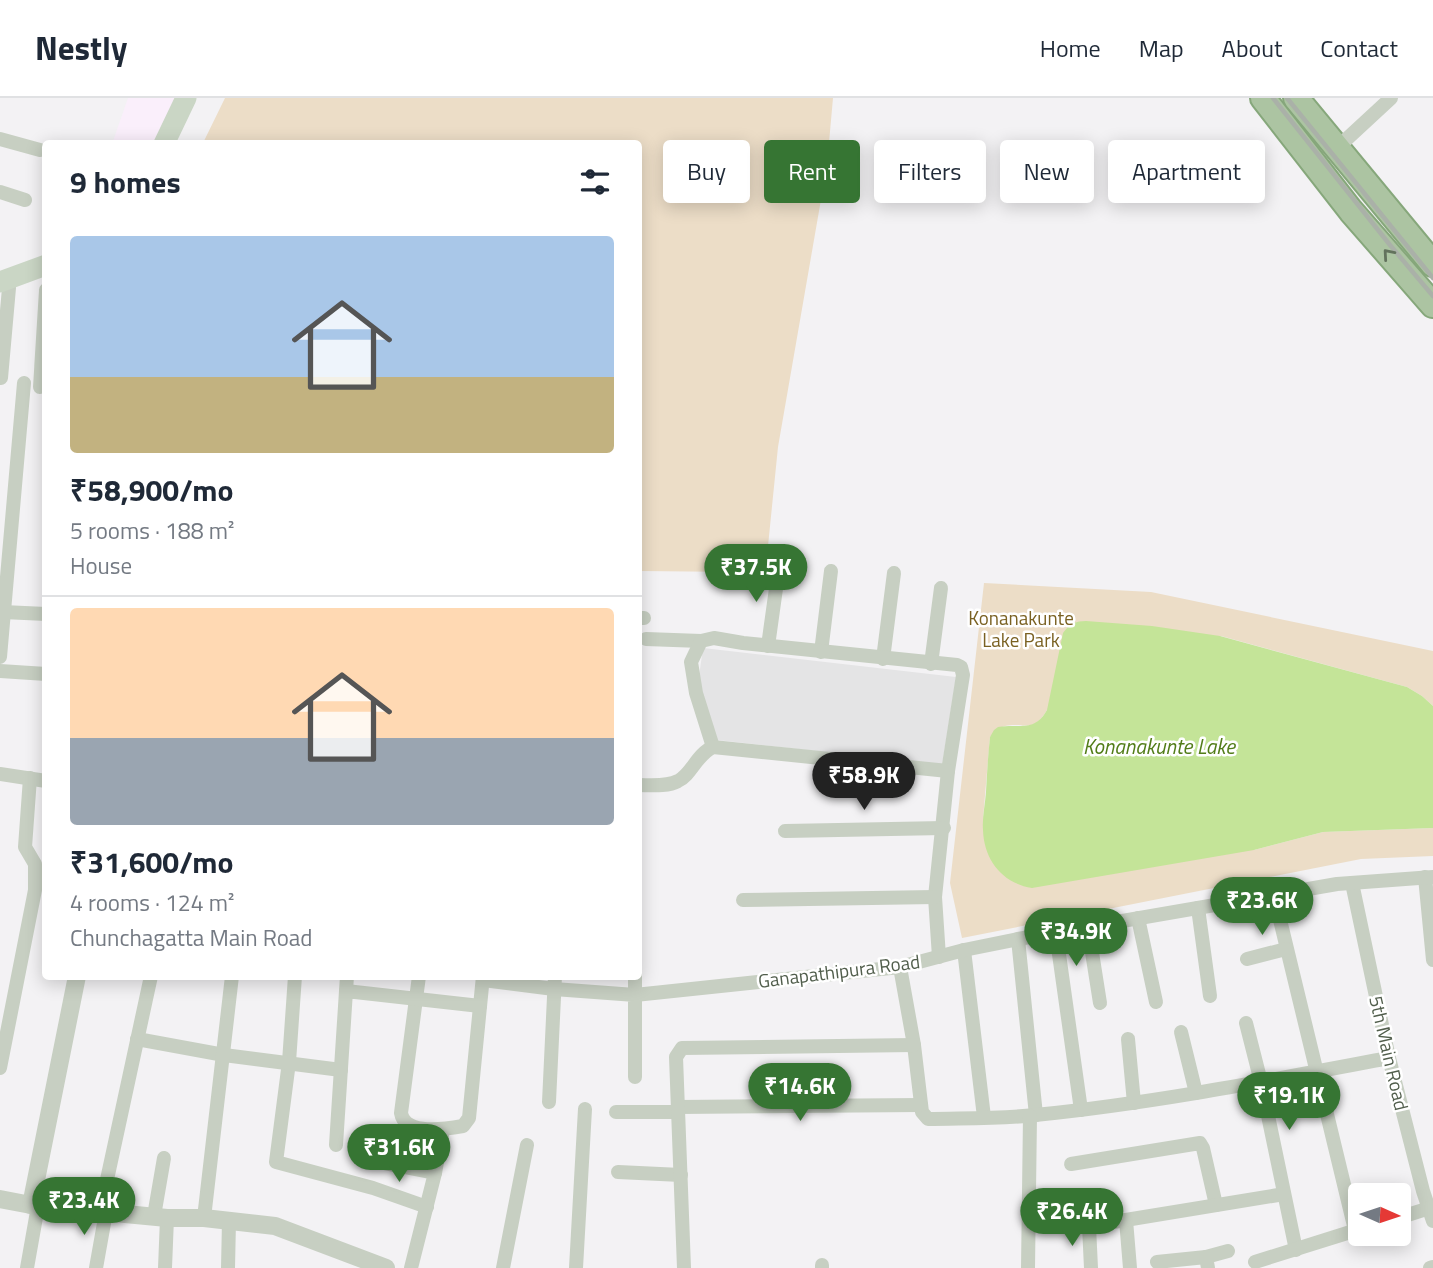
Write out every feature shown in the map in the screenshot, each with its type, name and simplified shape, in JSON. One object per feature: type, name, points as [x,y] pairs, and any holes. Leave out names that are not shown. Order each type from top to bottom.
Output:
[{"type":"highway","points":[[1264,98],[1351,211],[1433,305]]},
{"type":"highway","points":[[1296,98],[1433,264]]},
{"type":"main road","points":[[166,140],[187,98]]},
{"type":"main road","points":[[178,140],[197,98]]},
{"type":"main road","points":[[3,287],[42,267]]},
{"type":"main road","points":[[3,287],[42,277]]},
{"type":"street","points":[[1337,148],[1391,98]]},
{"type":"street","points":[[0,139],[40,150]]},
{"type":"street","points":[[0,192],[25,200]]},
{"type":"street","points":[[3,287],[0,378],[42,388]]},
{"type":"street","points":[[0,657],[24,383]]},
{"type":"street","points":[[768,646],[779,566]]},
{"type":"street","points":[[821,652],[831,571]]},
{"type":"street","points":[[883,659],[894,573]]},
{"type":"street","points":[[931,663],[941,588]]},
{"type":"street","points":[[4,612],[42,614]]},
{"type":"street","points":[[646,639],[701,641],[714,638],[883,659],[957,665],[962,669],[948,771],[936,897],[939,957]]},
{"type":"street","points":[[701,641],[691,662],[695,693],[713,747]]},
{"type":"street","points":[[0,671],[42,674]]},
{"type":"street","points":[[642,785],[679,781],[705,751],[713,747],[948,771]]},
{"type":"street","points":[[0,774],[42,780]]},
{"type":"street","points":[[0,1068],[35,890],[35,864],[26,850],[25,843],[30,778]]},
{"type":"street","points":[[785,831],[944,828]]},
{"type":"street","points":[[1429,877],[1433,960]]},
{"type":"street","name":"Ganapathipura Road","points":[[512,980],[555,983],[635,995],[900,967],[1018,939],[1337,884],[1429,877]]},
{"type":"street","name":"5th Main Road","points":[[1352,883],[1389,1058],[1423,1191],[1432,1212]]},
{"type":"street","points":[[1273,895],[1348,1195]]},
{"type":"street","points":[[743,900],[936,897]]},
{"type":"street","points":[[1198,908],[1210,996]]},
{"type":"street","points":[[1138,918],[1156,1002]]},
{"type":"street","points":[[1088,927],[1100,1003]]},
{"type":"street","points":[[1056,933],[1081,1110]]},
{"type":"street","points":[[1018,939],[1033,1115],[1028,1268]]},
{"type":"street","points":[[1247,959],[1286,949]]},
{"type":"street","points":[[964,950],[984,1117]]},
{"type":"street","points":[[900,967],[915,1045],[922,1112],[928,1119],[1033,1115],[1134,1103],[1389,1058]]},
{"type":"street","points":[[27,1268],[34,1206],[76,980]]},
{"type":"street","points":[[96,1268],[103,1212],[150,980]]},
{"type":"street","points":[[204,1218],[232,980]]},
{"type":"street","points":[[295,980],[289,1062],[276,1162],[373,1188],[426,1207]]},
{"type":"street","points":[[419,980],[401,1113],[402,1119],[411,1127],[443,1130],[463,1126],[469,1118],[483,980]]},
{"type":"street","points":[[635,980],[635,1077]]},
{"type":"street","points":[[549,1102],[555,983]]},
{"type":"street","points":[[336,1145],[346,984],[417,1000],[480,1006]]},
{"type":"street","points":[[1246,1023],[1296,1250]]},
{"type":"street","points":[[1181,1032],[1196,1093]]},
{"type":"street","points":[[137,1039],[224,1055],[341,1070]]},
{"type":"street","points":[[1128,1039],[1134,1103]]},
{"type":"street","points":[[684,1268],[676,1057],[682,1048],[915,1045]]},
{"type":"street","points":[[616,1112],[921,1105]]},
{"type":"street","points":[[576,1268],[584,1109]]},
{"type":"street","points":[[411,1268],[443,1130]]},
{"type":"street","points":[[1071,1164],[1200,1143],[1216,1205]]},
{"type":"street","points":[[503,1268],[527,1145]]},
{"type":"street","points":[[164,1158],[161,1217],[164,1268]]},
{"type":"street","points":[[368,1160],[435,1173]]},
{"type":"street","points":[[618,1172],[681,1175]]},
{"type":"street","points":[[1091,1268],[1089,1226],[1284,1194]]},
{"type":"street","points":[[0,1199],[34,1206],[204,1218],[275,1226],[386,1268]]},
{"type":"street","points":[[1411,1215],[1432,1212]]},
{"type":"street","points":[[1126,1220],[1130,1268]]},
{"type":"street","points":[[228,1268],[229,1221]]},
{"type":"street","points":[[1255,1262],[1348,1233]]},
{"type":"street","points":[[1157,1262],[1207,1263],[1228,1251]]},
{"type":"shaded area","points":[[128,98],[177,98],[156,140],[113,140]]},
{"type":"shaded area","points":[[703,648],[956,677],[942,765],[717,740],[698,683]]},
{"type":"green space","points":[[225,98],[833,98],[829,140],[764,140],[764,203],[820,203],[778,447],[768,546],[744,545],[739,572],[642,571],[642,140],[204,140]]},
{"type":"green space","name":"Konanakunte Lake Park","points":[[984,583],[1151,592],[1433,651],[1433,706],[1407,687],[1221,636],[1047,710],[1033,725],[1012,725],[997,730],[990,737],[983,819],[1254,850],[1323,832],[1433,828],[1433,856],[1361,859],[962,938],[950,883]]},
{"type":"water","name":"Konanakunte Lake","points":[[1086,621],[1152,626],[1220,636],[1407,687],[1433,706],[1433,828],[1323,832],[1254,850],[1032,888],[1012,881],[991,860],[984,841],[983,821],[990,737],[998,727],[1026,726],[1042,717],[1047,710],[1063,633],[1073,624]]},
{"type":"railway","points":[[1273,98],[1433,296]]},
{"type":"railway","points":[[1287,98],[1433,278]]}]
